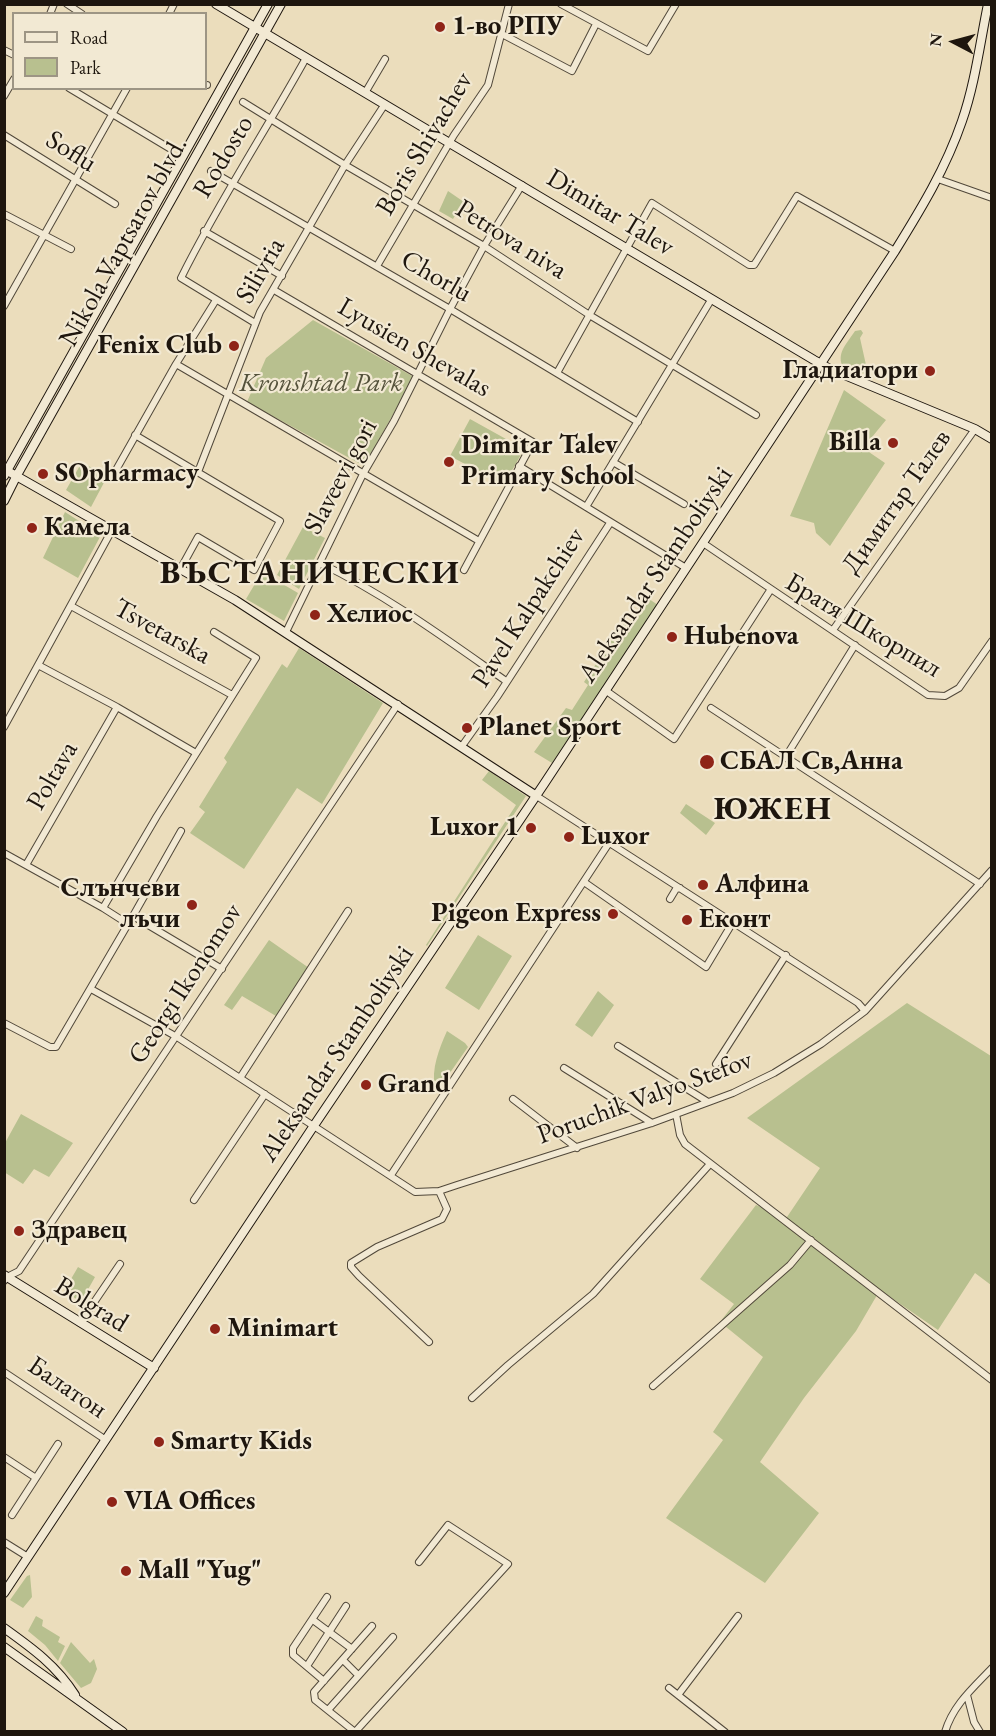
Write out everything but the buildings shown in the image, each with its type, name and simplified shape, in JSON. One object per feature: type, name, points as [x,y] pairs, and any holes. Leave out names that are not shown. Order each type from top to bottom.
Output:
[{"type":"street","name":"Dimitar Talev","points":[[216,4],[820,364],[975,429],[992,439]]},
{"type":"street","name":"Nikola Vaptsarov blvd.","points":[[6,472],[268,4]]},
{"type":"street","name":"Nikola Vaptsarov blvd.","points":[[4,501],[281,4]]},
{"type":"street","name":"Boris Shivachev","points":[[377,266],[450,142],[489,85],[509,4]]},
{"type":"street","points":[[566,6],[648,51],[676,4]]},
{"type":"street","name":"Aleksandar Stamboliyski","points":[[4,1593],[896,251],[938,179],[963,120],[988,4]]},
{"type":"street","points":[[502,34],[572,71],[596,24]]},
{"type":"street","name":"Rodosto","points":[[216,300],[181,278],[204,231],[306,58]]},
{"type":"street","points":[[365,93],[385,59]]},
{"type":"street","points":[[4,96],[12,83]]},
{"type":"street","points":[[72,90],[169,148]]},
{"type":"street","points":[[5,302],[126,90]]},
{"type":"street","name":"Petrova niva","points":[[243,102],[484,246],[591,316],[756,416]]},
{"type":"street","name":"Silivria","points":[[198,472],[260,312],[345,165],[385,104]]},
{"type":"street","name":"Soflu","points":[[4,135],[115,204]]},
{"type":"street","name":"Chorlu","points":[[211,171],[377,266],[638,422]]},
{"type":"street","points":[[938,179],[992,198]]},
{"type":"street","name":"Slaveevi gori","points":[[286,632],[363,474],[389,430],[450,309],[484,246],[522,185]]},
{"type":"street","points":[[557,373],[591,316],[625,249],[652,203],[749,265],[754,265],[797,196],[896,251]]},
{"type":"street","points":[[4,214],[71,249]]},
{"type":"street","points":[[204,231],[282,276]]},
{"type":"street","name":"Lyusien Shevalas","points":[[274,290],[533,442],[519,466]]},
{"type":"street","points":[[116,470],[176,364],[216,300],[255,323]]},
{"type":"street","points":[[586,507],[711,300]]},
{"type":"street","points":[[176,364],[479,541]]},
{"type":"street","name":"Димитър Талев","points":[[833,630],[975,429]]},
{"type":"street","points":[[135,435],[280,521],[254,570],[198,537],[181,568]]},
{"type":"street","points":[[613,462],[684,504]]},
{"type":"street","points":[[464,570],[519,466],[686,568]]},
{"type":"street","points":[[6,472],[17,475],[181,568],[286,632],[609,843],[786,955],[858,1004],[864,1011]]},
{"type":"street","name":"Pavel Kalpakchiev","points":[[462,746],[610,523]]},
{"type":"street","points":[[4,727],[112,530]]},
{"type":"street","points":[[703,543],[771,589]]},
{"type":"street","points":[[320,563],[341,573],[436,632],[506,681]]},
{"type":"street","name":"Братя Шкорпил","points":[[605,690],[674,739],[771,589],[928,695],[945,696],[959,688],[992,641]]},
{"type":"street","name":"Tsvetarska","points":[[71,606],[232,695]]},
{"type":"street","points":[[103,908],[256,658],[214,632]]},
{"type":"street","points":[[785,758],[855,645]]},
{"type":"street","points":[[38,665],[196,753]]},
{"type":"street","name":"Georgi Ikonomov","points":[[6,1277],[19,1271],[398,704]]},
{"type":"street","name":"Poltava","points":[[26,865],[117,707]]},
{"type":"street","points":[[711,708],[980,884]]},
{"type":"street","points":[[4,1023],[50,1047],[56,1047],[181,831]]},
{"type":"street","points":[[91,989],[177,1037],[390,1175],[609,843]]},
{"type":"street","points":[[4,853],[128,924]]},
{"type":"street","name":"Poruchik Valyo Stefov","points":[[390,1175],[415,1192],[439,1191],[652,1123],[708,1102],[774,1073],[821,1044],[864,1011],[992,870]]},
{"type":"street","points":[[584,882],[706,967],[733,922]]},
{"type":"street","points":[[670,899],[676,889],[680,888]]},
{"type":"street","points":[[240,1078],[348,911]]},
{"type":"street","points":[[133,916],[222,969]]},
{"type":"street","points":[[716,1064],[786,955]]},
{"type":"street","points":[[618,1046],[708,1102]]},
{"type":"street","points":[[564,1068],[652,1123]]},
{"type":"street","points":[[194,1200],[265,1094]]},
{"type":"street","points":[[513,1100],[577,1148]]},
{"type":"street","points":[[676,1114],[680,1135],[685,1144],[992,1380]]},
{"type":"street","points":[[472,1398],[593,1294],[710,1164]]},
{"type":"street","points":[[429,1342],[359,1276],[351,1267],[351,1263],[377,1247],[442,1219],[447,1209],[439,1191]]},
{"type":"street","points":[[653,1386],[790,1265],[811,1240]]},
{"type":"street","points":[[80,1323],[120,1264]]},
{"type":"street","name":"Bolgrad","points":[[6,1277],[153,1368]]},
{"type":"street","name":"Балатон","points":[[4,1372],[106,1440]]},
{"type":"street","points":[[12,1515],[58,1444]]},
{"type":"street","points":[[4,1457],[36,1478]]},
{"type":"street","points":[[372,1626],[314,1692],[315,1700],[355,1731],[508,1564],[448,1525],[419,1562]]},
{"type":"street","points":[[4,1542],[28,1557]]},
{"type":"street","points":[[324,1681],[293,1655],[293,1648],[327,1597]]},
{"type":"street","points":[[307,1666],[346,1606]]},
{"type":"street","points":[[678,1695],[738,1616]]},
{"type":"street","points":[[312,1620],[352,1649]]},
{"type":"street","points":[[4,1628],[46,1659],[63,1676],[77,1698]]},
{"type":"street","points":[[327,1710],[393,1636]]},
{"type":"street","points":[[4,1647],[123,1731]]},
{"type":"street","points":[[343,1660],[358,1675]]},
{"type":"street","points":[[945,1731],[949,1718],[992,1668]]},
{"type":"street","points":[[669,1688],[726,1731]]},
{"type":"street","points":[[967,1695],[974,1722],[981,1731]]},
{"type":"green space","points":[[448,191],[464,202],[453,219],[439,211]]},
{"type":"green space","name":"Kronshtad Park","points":[[313,320],[414,377],[364,466],[247,402],[266,358]]},
{"type":"green space","points":[[861,330],[863,333],[860,338],[866,365],[863,371],[870,376],[842,365],[841,360],[846,343],[855,331]]},
{"type":"green space","points":[[844,390],[886,420],[863,448],[885,463],[830,546],[816,533],[814,523],[790,516]]},
{"type":"green space","points":[[470,419],[524,449],[504,485],[450,456]]},
{"type":"green space","points":[[82,462],[107,477],[91,507],[66,490]]},
{"type":"green space","points":[[65,512],[101,535],[78,578],[43,558]]},
{"type":"green space","points":[[303,527],[325,538],[299,589],[277,575]]},
{"type":"green space","points":[[262,572],[298,593],[284,621],[246,599]]},
{"type":"green space","points":[[646,597],[658,605],[552,763],[534,752],[566,708],[572,710],[588,685],[584,682],[625,620],[630,622]]},
{"type":"green space","points":[[299,648],[383,703],[322,804],[297,788],[244,869],[190,833],[205,812],[199,807],[227,762],[224,758],[282,664],[287,668]]},
{"type":"green space","points":[[489,771],[526,796],[427,946],[516,805],[482,780]]},
{"type":"green space","points":[[686,804],[715,823],[706,835],[680,813]]},
{"type":"green space","points":[[478,935],[512,956],[479,1010],[445,988]]},
{"type":"green space","points":[[269,940],[309,968],[276,1016],[242,996],[232,1010],[224,1005]]},
{"type":"green space","points":[[598,991],[614,1005],[592,1037],[575,1025]]},
{"type":"green space","points":[[907,1003],[991,1056],[991,1285],[975,1273],[938,1330],[880,1290],[856,1331],[804,1398],[760,1462],[819,1513],[765,1583],[666,1518],[723,1440],[713,1432],[763,1357],[720,1322],[734,1304],[700,1279],[756,1205],[787,1217],[820,1168],[747,1118]]},
{"type":"green space","points":[[447,1031],[468,1047],[438,1090],[435,1088],[434,1081],[435,1066]]},
{"type":"green space","points":[[21,1114],[73,1143],[49,1177],[34,1169],[23,1184],[4,1172],[5,1143]]},
{"type":"green space","points":[[78,1267],[95,1277],[81,1302],[64,1291]]},
{"type":"green space","points":[[30,1575],[32,1597],[23,1608],[10,1600]]},
{"type":"green space","points":[[36,1616],[43,1620],[42,1626],[60,1637],[58,1642],[65,1646],[58,1661],[45,1645],[28,1631]]},
{"type":"green space","points":[[71,1642],[90,1663],[94,1659],[97,1669],[91,1683],[81,1688],[60,1663]]},
{"type":"place","name":"1-во РПУ","points":[[440,27]]},
{"type":"place","name":"Fenix Club","points":[[234,346]]},
{"type":"place","name":"Гладиатори","points":[[930,371]]},
{"type":"place","name":"Billa","points":[[893,443]]},
{"type":"place","name":"Dimitar Talev Primary School","points":[[449,462]]},
{"type":"place","name":"SOpharmacy","points":[[43,474]]},
{"type":"place","name":"Камела","points":[[32,528]]},
{"type":"place","name":"Хелиос","points":[[315,615]]},
{"type":"place","name":"Hubenova","points":[[672,637]]},
{"type":"place","name":"Planet Sport","points":[[467,728]]},
{"type":"place","name":"СБАЛ Св,Анна","points":[[707,762]]},
{"type":"place","name":"Luxor 1","points":[[531,828]]},
{"type":"place","name":"Luxor","points":[[569,837]]},
{"type":"place","name":"Алфина","points":[[703,885]]},
{"type":"place","name":"Слънчеви лъчи","points":[[192,905]]},
{"type":"place","name":"Pigeon Express","points":[[613,914]]},
{"type":"place","name":"Еконт","points":[[687,920]]},
{"type":"place","name":"Grand","points":[[366,1085]]},
{"type":"place","name":"Здравец","points":[[19,1231]]},
{"type":"place","name":"Minimart","points":[[215,1329]]},
{"type":"place","name":"Smarty Kids","points":[[159,1442]]},
{"type":"place","name":"VIA Offices","points":[[112,1502]]},
{"type":"place","name":"Mall \"Yug\"","points":[[126,1571]]},
{"type":"district","name":"ВЪСТАНИЧЕСКИ","points":[[310,574]]},
{"type":"district","name":"ЮЖЕН","points":[[773,810]]}]
